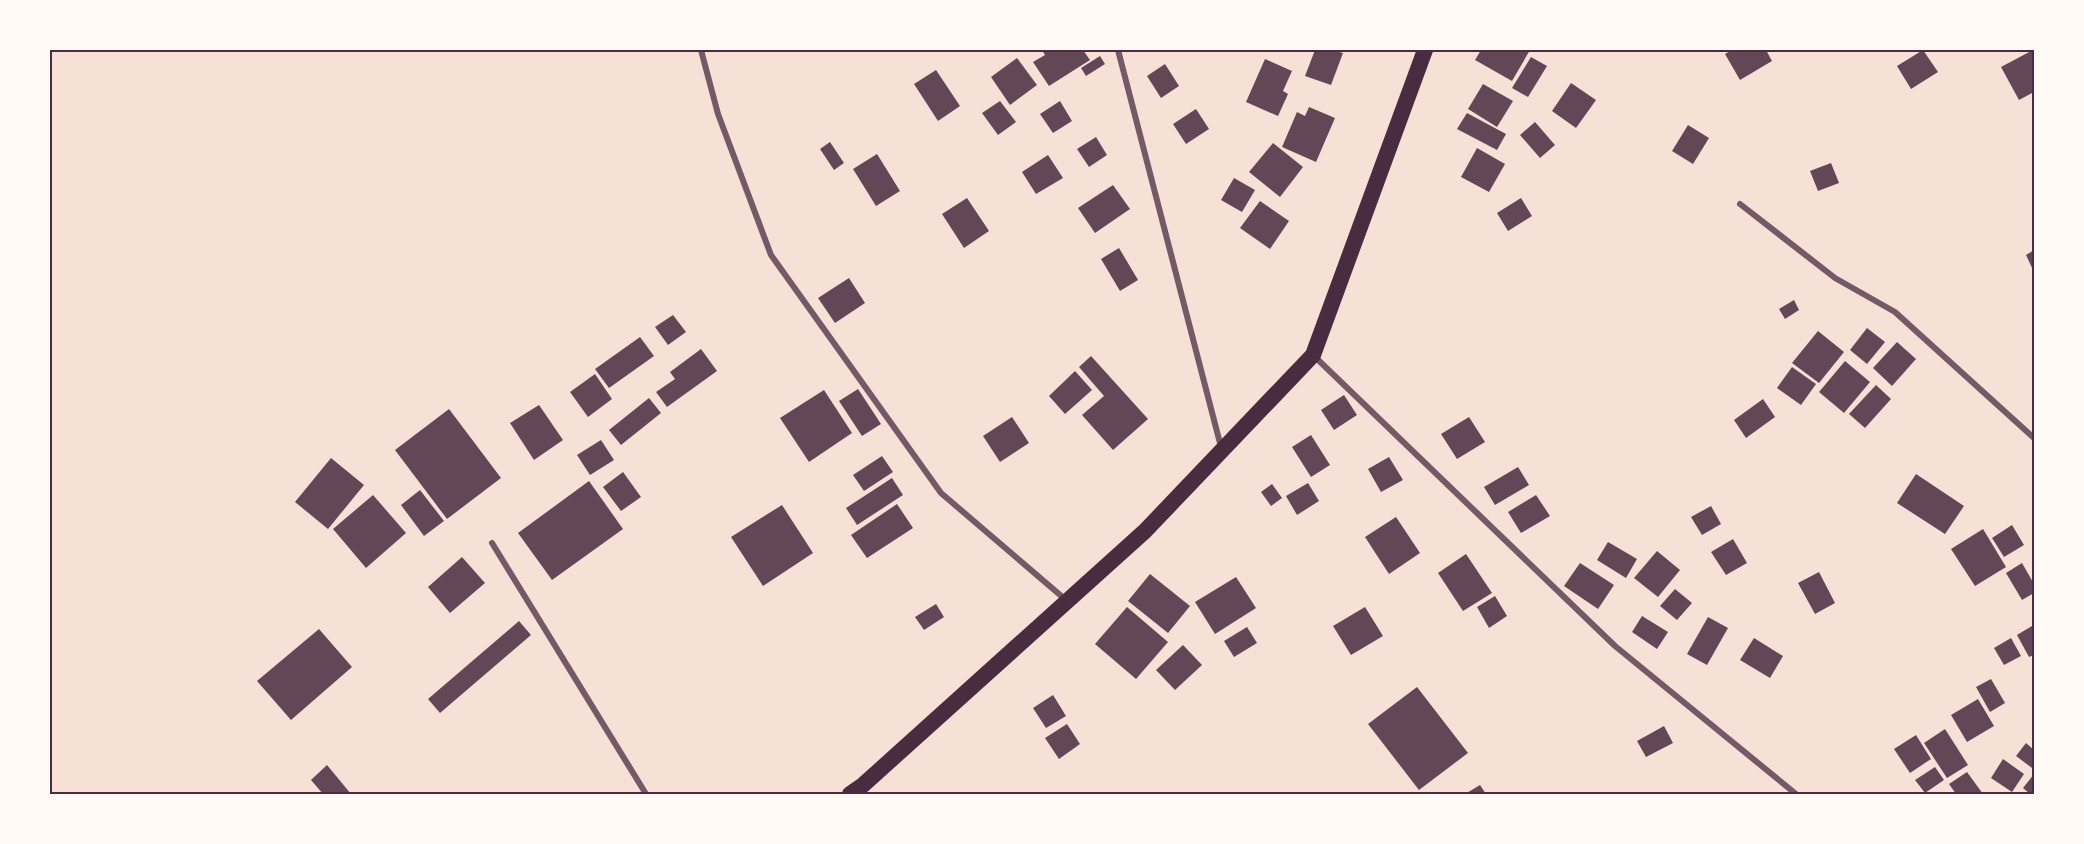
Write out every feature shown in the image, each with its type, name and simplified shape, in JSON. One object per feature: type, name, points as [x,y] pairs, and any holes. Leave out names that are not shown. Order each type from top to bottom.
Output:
[{"type":"highway","points":[[850,795],[1145,531],[1313,355],[1425,50]]},
{"type":"street","points":[[701,50],[718,114],[771,255],[941,493],[1068,600]]},
{"type":"street","points":[[1118,50],[1222,450]]},
{"type":"street","points":[[1740,204],[1835,278],[1895,312],[2034,438]]},
{"type":"street","points":[[1313,355],[1615,646],[1797,795]]},
{"type":"street","points":[[492,543],[646,795]]},
{"type":"building","points":[[1042,50],[1083,50],[1090,60],[1049,86],[1033,62],[1045,55]]},
{"type":"building","points":[[1315,50],[1333,50],[1343,53],[1331,85],[1305,76]]},
{"type":"building","points":[[1481,50],[1530,50],[1512,81],[1475,60]]},
{"type":"building","points":[[1732,50],[1766,50],[1772,61],[1740,80],[1725,54]]},
{"type":"building","points":[[1923,50],[1938,72],[1911,89],[1897,66]]},
{"type":"building","points":[[2033,50],[2034,92],[2019,100],[2001,67]]},
{"type":"building","points":[[1100,56],[1105,64],[1086,76],[1081,68]]},
{"type":"building","points":[[1531,57],[1547,66],[1528,97],[1512,88]]},
{"type":"building","points":[[1017,58],[1037,85],[1010,105],[991,77]]},
{"type":"building","points":[[1265,59],[1292,71],[1283,91],[1288,94],[1278,116],[1246,102]]},
{"type":"building","points":[[1165,64],[1179,86],[1161,98],[1147,76]]},
{"type":"building","points":[[936,70],[960,106],[938,121],[914,84]]},
{"type":"building","points":[[1571,83],[1596,100],[1576,128],[1552,111]]},
{"type":"building","points":[[1483,84],[1513,101],[1497,127],[1468,109]]},
{"type":"building","points":[[1000,101],[1016,122],[998,135],[982,113]]},
{"type":"building","points":[[1060,101],[1072,121],[1053,133],[1040,114]]},
{"type":"building","points":[[1309,107],[1335,118],[1316,162],[1282,147],[1297,112],[1305,116]]},
{"type":"building","points":[[1196,109],[1209,129],[1186,144],[1173,124]]},
{"type":"building","points":[[1467,113],[1506,134],[1497,150],[1457,129]]},
{"type":"building","points":[[1535,122],[1555,145],[1540,158],[1520,135]]},
{"type":"building","points":[[1688,125],[1709,138],[1693,164],[1672,151]]},
{"type":"building","points":[[1096,137],[1107,155],[1089,167],[1077,149]]},
{"type":"building","points":[[830,142],[844,163],[834,170],[820,149]]},
{"type":"building","points":[[1273,143],[1303,167],[1280,197],[1249,172]]},
{"type":"building","points":[[1477,148],[1505,164],[1489,192],[1461,177]]},
{"type":"building","points":[[877,154],[900,191],[876,206],[853,169]]},
{"type":"building","points":[[1048,155],[1063,178],[1036,194],[1022,172]]},
{"type":"building","points":[[1831,163],[1839,183],[1818,191],[1810,171]]},
{"type":"building","points":[[1234,178],[1255,190],[1242,212],[1221,200]]},
{"type":"building","points":[[1113,185],[1130,209],[1095,233],[1078,208]]},
{"type":"building","points":[[967,198],[989,231],[964,248],[942,214]]},
{"type":"building","points":[[1521,198],[1532,216],[1508,231],[1497,213]]},
{"type":"building","points":[[1260,201],[1289,221],[1270,249],[1240,228]]},
{"type":"building","points":[[1119,248],[1138,280],[1120,291],[1101,259]]},
{"type":"building","points":[[2034,250],[2034,272],[2026,255]]},
{"type":"building","points":[[849,278],[865,303],[835,323],[818,298]]},
{"type":"building","points":[[1794,300],[1799,310],[1785,319],[1779,309]]},
{"type":"building","points":[[673,315],[686,332],[668,345],[655,327]]},
{"type":"building","points":[[1867,328],[1885,342],[1867,364],[1850,350]]},
{"type":"building","points":[[1818,331],[1844,352],[1819,383],[1792,363]]},
{"type":"building","points":[[640,337],[654,356],[609,388],[595,369]]},
{"type":"building","points":[[1897,342],[1916,359],[1892,386],[1873,368]]},
{"type":"building","points":[[701,349],[717,371],[667,407],[656,392],[675,379],[670,372]]},
{"type":"building","points":[[1091,356],[1148,419],[1113,450],[1082,415],[1104,396],[1079,367]]},
{"type":"building","points":[[1845,361],[1870,382],[1844,413],[1819,392]]},
{"type":"building","points":[[1792,367],[1816,384],[1801,405],[1777,388]]},
{"type":"building","points":[[1075,371],[1092,390],[1065,414],[1049,396]]},
{"type":"building","points":[[595,374],[612,399],[588,417],[570,392]]},
{"type":"building","points":[[1876,385],[1891,399],[1865,428],[1849,414]]},
{"type":"building","points":[[858,389],[881,424],[862,436],[839,401]]},
{"type":"building","points":[[824,390],[852,433],[809,462],[780,418]]},
{"type":"building","points":[[1344,395],[1357,415],[1334,430],[1321,410]]},
{"type":"building","points":[[649,398],[661,413],[621,445],[609,430]]},
{"type":"building","points":[[1763,399],[1775,417],[1746,438],[1734,420]]},
{"type":"building","points":[[539,405],[563,440],[534,460],[510,423]]},
{"type":"building","points":[[449,409],[501,478],[447,519],[395,450]]},
{"type":"building","points":[[1012,417],[1029,443],[1000,462],[983,436]]},
{"type":"building","points":[[1469,417],[1485,442],[1457,459],[1441,434]]},
{"type":"building","points":[[1311,435],[1330,465],[1311,477],[1292,447]]},
{"type":"building","points":[[601,440],[614,460],[590,475],[577,455]]},
{"type":"building","points":[[882,456],[893,472],[864,491],[853,475]]},
{"type":"building","points":[[1389,457],[1403,480],[1381,492],[1368,469]]},
{"type":"building","points":[[331,458],[364,485],[328,529],[295,502]]},
{"type":"building","points":[[1518,467],[1529,485],[1495,505],[1484,487]]},
{"type":"building","points":[[623,472],[641,497],[621,511],[603,487]]},
{"type":"building","points":[[1916,474],[1964,506],[1945,534],[1897,503]]},
{"type":"building","points":[[892,478],[903,495],[857,525],[846,508]]},
{"type":"building","points":[[589,481],[623,529],[552,580],[518,533]]},
{"type":"building","points":[[1308,483],[1319,501],[1297,515],[1286,496]]},
{"type":"building","points":[[1272,484],[1282,498],[1271,506],[1261,492]]},
{"type":"building","points":[[420,490],[444,521],[424,536],[401,505]]},
{"type":"building","points":[[373,495],[406,533],[366,568],[333,529]]},
{"type":"building","points":[[1536,495],[1550,516],[1521,533],[1508,512]]},
{"type":"building","points":[[897,504],[913,528],[867,558],[851,535]]},
{"type":"building","points":[[782,505],[813,553],[763,586],[731,537]]},
{"type":"building","points":[[1711,506],[1721,524],[1702,535],[1691,517]]},
{"type":"building","points":[[1396,517],[1420,553],[1389,574],[1365,537]]},
{"type":"building","points":[[2012,525],[2024,545],[2004,557],[1992,538]]},
{"type":"building","points":[[1983,529],[2006,567],[1975,586],[1951,549]]},
{"type":"building","points":[[1733,539],[1747,563],[1726,575],[1711,552]]},
{"type":"building","points":[[1608,542],[1637,559],[1626,578],[1597,560]]},
{"type":"building","points":[[1657,551],[1680,570],[1658,597],[1634,578]]},
{"type":"building","points":[[1466,554],[1492,593],[1463,611],[1438,573]]},
{"type":"building","points":[[462,557],[485,583],[450,613],[428,587]]},
{"type":"building","points":[[1580,563],[1614,585],[1598,609],[1564,586]]},
{"type":"building","points":[[2022,563],[2034,584],[2034,593],[2022,600],[2006,573]]},
{"type":"building","points":[[1819,572],[1835,603],[1815,614],[1798,583]]},
{"type":"building","points":[[1150,574],[1190,606],[1168,633],[1128,601]]},
{"type":"building","points":[[1236,577],[1256,608],[1215,634],[1195,602]]},
{"type":"building","points":[[1675,589],[1692,603],[1677,620],[1660,606]]},
{"type":"building","points":[[1495,596],[1507,616],[1489,628],[1477,607]]},
{"type":"building","points":[[936,604],[944,617],[924,630],[915,617]]},
{"type":"building","points":[[1127,607],[1168,642],[1136,679],[1095,644]]},
{"type":"building","points":[[1365,607],[1383,636],[1351,655],[1333,626]]},
{"type":"building","points":[[1642,616],[1668,632],[1657,649],[1632,632]]},
{"type":"building","points":[[1708,617],[1728,628],[1707,665],[1687,654]]},
{"type":"building","points":[[519,621],[531,635],[440,713],[428,699]]},
{"type":"building","points":[[2032,626],[2034,655],[2029,657],[2017,635]]},
{"type":"building","points":[[1247,627],[1257,643],[1234,657],[1224,641]]},
{"type":"building","points":[[319,629],[352,667],[291,720],[257,681]]},
{"type":"building","points":[[1754,638],[1783,656],[1770,678],[1740,660]]},
{"type":"building","points":[[2011,638],[2021,656],[2004,665],[1994,648]]},
{"type":"building","points":[[1183,645],[1202,665],[1175,690],[1156,670]]},
{"type":"building","points":[[1991,679],[2005,703],[1990,712],[1976,687]]},
{"type":"building","points":[[1417,687],[1468,753],[1419,790],[1368,724]]},
{"type":"building","points":[[1053,695],[1066,716],[1046,728],[1033,708]]},
{"type":"building","points":[[1978,699],[1994,726],[1967,742],[1951,715]]},
{"type":"building","points":[[1067,724],[1080,744],[1059,759],[1045,738]]},
{"type":"building","points":[[1664,726],[1673,743],[1646,757],[1637,741]]},
{"type":"building","points":[[1945,729],[1968,765],[1947,778],[1924,743]]},
{"type":"building","points":[[1916,735],[1931,759],[1910,773],[1894,749]]},
{"type":"building","points":[[2026,743],[2034,750],[2032,768],[2016,756]]},
{"type":"building","points":[[2003,759],[2024,774],[2012,792],[1991,778]]},
{"type":"building","points":[[327,765],[351,794],[323,794],[311,780]]},
{"type":"building","points":[[1935,767],[1944,780],[1925,793],[1915,780]]},
{"type":"building","points":[[1967,772],[1983,794],[1956,794],[1949,784]]},
{"type":"building","points":[[2034,774],[2034,794],[2030,794],[2023,788]]},
{"type":"building","points":[[1480,785],[1486,794],[1465,794]]}]
